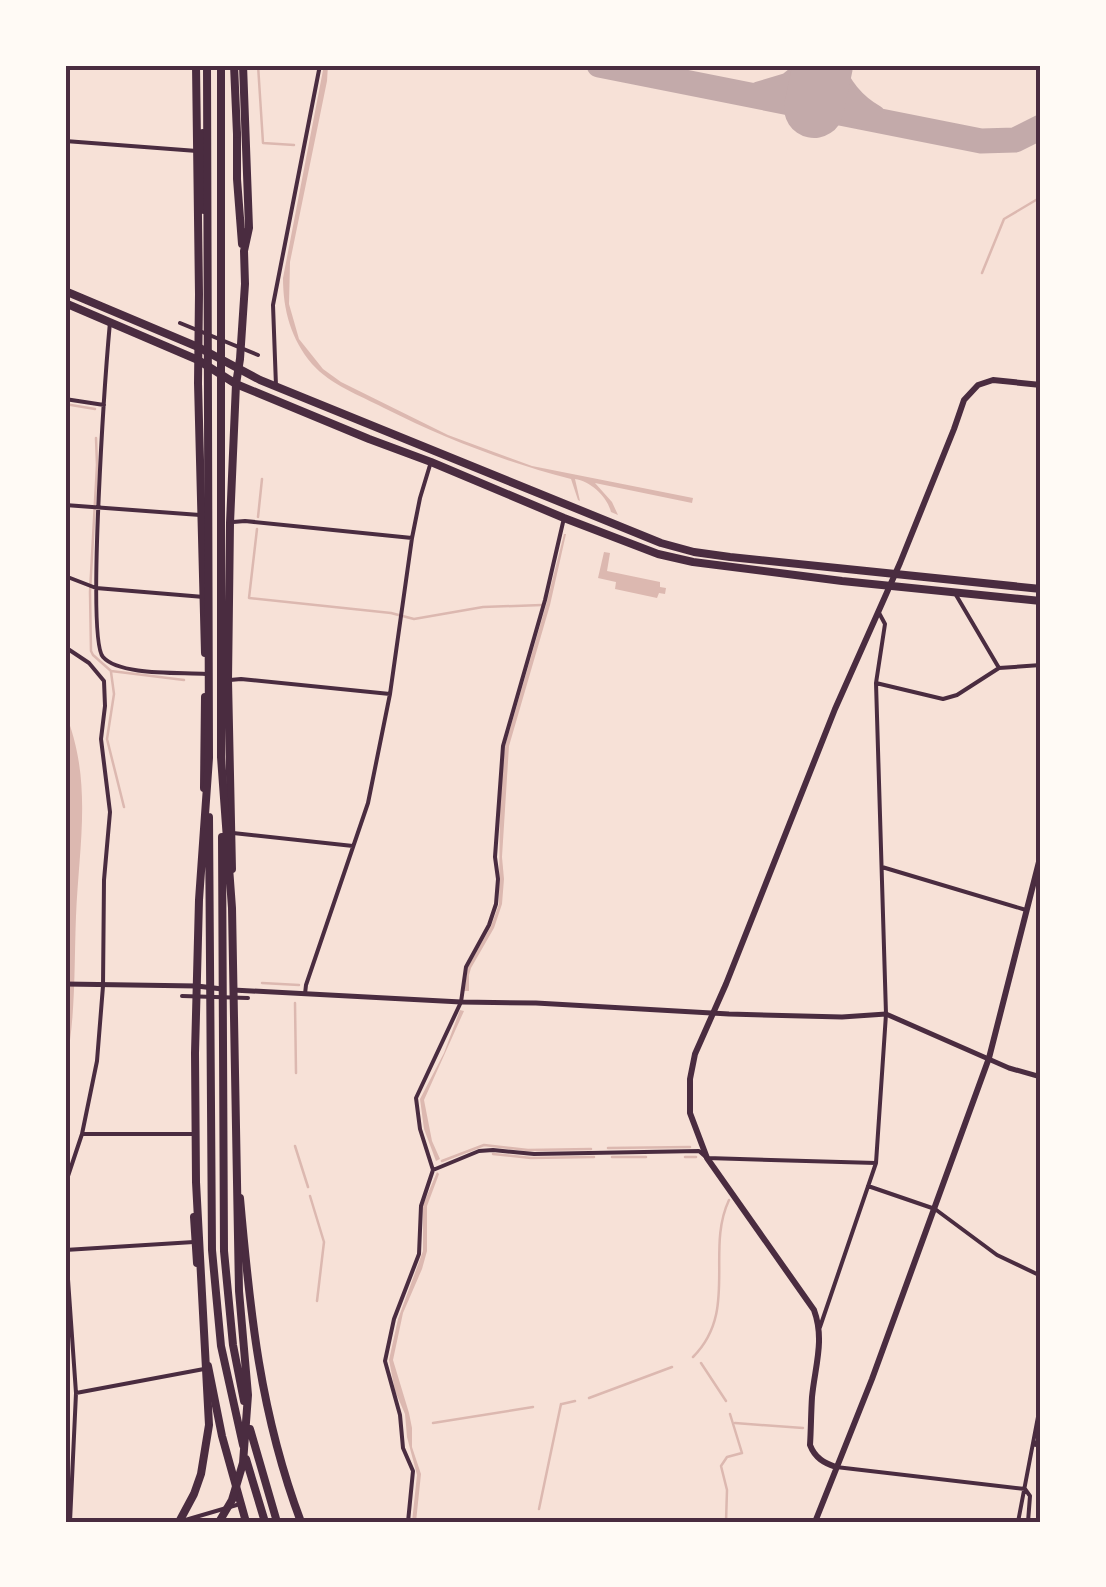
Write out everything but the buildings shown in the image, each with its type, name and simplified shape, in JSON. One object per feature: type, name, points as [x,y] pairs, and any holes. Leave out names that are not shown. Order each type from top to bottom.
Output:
[{"type":"main road","points":[[196,65],[206,674],[194,1134],[195,1242],[209,1369],[222,1436],[246,1522]]},
{"type":"main road","points":[[199,294],[206,65]]},
{"type":"main road","points":[[206,65],[212,1250],[221,1346],[264,1522]]},
{"type":"main road","points":[[221,65],[224,1251],[233,1344],[252,1439],[277,1522]]},
{"type":"main road","points":[[234,65],[245,284],[230,523],[228,680],[240,1187],[250,1304],[268,1417],[301,1522]]},
{"type":"main road","points":[[242,65],[250,228],[244,252]]},
{"type":"main road","points":[[65,291],[198,347],[276,386],[661,543],[730,557],[1041,589]]},
{"type":"main road","points":[[65,303],[198,360],[236,384],[658,554],[693,562],[1041,602]]},
{"type":"main road","points":[[836,1467],[824,1463],[810,1446],[820,1327],[806,1295],[707,1158],[690,1114],[695,1054],[816,754],[896,574],[964,400],[978,384],[992,380],[1041,386]]},
{"type":"main road","points":[[219,1522],[239,1480],[248,1420],[239,1291],[232,908],[221,757]]},
{"type":"main road","points":[[178,1522],[201,1474],[209,1425],[197,1216],[195,1070],[199,900],[209,758]]},
{"type":"main road","points":[[815,1522],[872,1379],[989,1058],[1041,854]]},
{"type":"street","points":[[276,386],[273,305],[320,65]]},
{"type":"street","points":[[65,140],[197,151]]},
{"type":"street","points":[[110,322],[96,588],[100,655],[118,668],[206,674]]},
{"type":"street","points":[[180,323],[258,355]]},
{"type":"street","points":[[65,399],[104,405]]},
{"type":"street","points":[[305,994],[368,803],[390,694],[412,538],[431,462]]},
{"type":"street","points":[[65,504],[201,516]]},
{"type":"street","points":[[408,1522],[414,1471],[404,1448],[400,1415],[385,1361],[394,1319],[419,1254],[421,1206],[433,1170],[420,1129],[416,1098],[460,1002],[466,967],[496,904],[495,857],[503,746],[564,518]]},
{"type":"street","points":[[230,523],[412,538]]},
{"type":"street","points":[[65,576],[96,588],[204,596]]},
{"type":"street","points":[[955,593],[999,668]]},
{"type":"street","points":[[820,1327],[876,1163],[886,1014],[876,684],[885,624],[878,611]]},
{"type":"street","points":[[65,647],[88,663],[104,682],[106,706],[101,739],[110,812],[97,1061],[82,1134],[65,1182]]},
{"type":"street","points":[[876,684],[943,699],[958,695],[999,668],[1041,665]]},
{"type":"street","points":[[228,680],[390,694]]},
{"type":"street","points":[[232,833],[353,846]]},
{"type":"street","points":[[882,867],[1027,910]]},
{"type":"street","points":[[65,984],[197,986],[235,991],[713,1012],[886,1014],[1023,1073],[1041,1077]]},
{"type":"street","points":[[182,996],[248,998]]},
{"type":"street","points":[[82,1134],[194,1134]]},
{"type":"street","points":[[433,1170],[479,1151],[493,1150],[534,1154],[699,1152],[707,1158],[876,1163]]},
{"type":"street","points":[[868,1186],[935,1209],[997,1255],[1041,1276]]},
{"type":"street","points":[[70,1522],[76,1393],[65,1250],[195,1242]]},
{"type":"street","points":[[76,1393],[209,1369]]},
{"type":"street","points":[[1018,1522],[1041,1401]]},
{"type":"street","points":[[1032,1454],[1041,1433]]},
{"type":"street","points":[[1032,1454],[1041,1453]]},
{"type":"street","points":[[836,1467],[1024,1489],[1030,1496],[1028,1522]]},
{"type":"street","points":[[178,1522],[240,1504]]},
{"type":"shaded area","points":[[324,65],[328,65],[327,81],[290,262],[289,304],[299,339],[323,369],[341,382],[448,435],[532,466],[693,498],[692,503],[595,483],[618,515],[586,483],[575,479],[580,501],[571,479],[499,457],[429,429],[346,389],[312,364],[290,324],[283,278]]},
{"type":"shaded area","points":[[564,534],[550,605],[509,746],[502,904],[494,928],[471,968],[469,991],[464,991],[468,967],[499,904],[500,785],[505,746]]},
{"type":"shaded area","points":[[604,552],[610,553],[607,571],[660,582],[660,587],[666,588],[665,594],[659,593],[657,598],[615,589],[616,582],[598,578]]},
{"type":"shaded area","points":[[65,712],[79,763],[82,813],[73,1013],[65,1069]]},
{"type":"shaded area","points":[[460,1010],[464,1011],[424,1100],[432,1141],[440,1159],[436,1161],[424,1129],[420,1099],[444,1053]]},
{"type":"shaded area","points":[[437,1172],[427,1206],[427,1251],[403,1313],[393,1360],[421,1474],[416,1522],[412,1522],[417,1475],[389,1360],[398,1319],[423,1251],[423,1205]]},
{"type":"waterway","points":[[258,65],[263,143],[294,145]]},
{"type":"waterway","points":[[982,273],[1004,219],[1041,197]]},
{"type":"waterway","points":[[65,404],[95,409]]},
{"type":"waterway","points":[[96,438],[91,651],[111,671],[184,680]]},
{"type":"waterway","points":[[258,517],[262,479]]},
{"type":"waterway","points":[[257,529],[249,598],[391,613],[414,619],[483,607],[542,605]]},
{"type":"waterway","points":[[111,672],[114,694],[107,739],[124,807]]},
{"type":"waterway","points":[[262,983],[299,985]]},
{"type":"waterway","points":[[295,1003],[296,1073]]},
{"type":"waterway","points":[[442,1161],[484,1145],[528,1150],[591,1149]]},
{"type":"waterway","points":[[295,1146],[308,1187]]},
{"type":"waterway","points":[[608,1148],[690,1147]]},
{"type":"waterway","points":[[493,1154],[594,1157]]},
{"type":"waterway","points":[[612,1157],[646,1157]]},
{"type":"waterway","points":[[685,1157],[696,1157]]},
{"type":"waterway","points":[[310,1196],[324,1242],[317,1301]]},
{"type":"waterway","points":[[693,1357],[715,1320],[722,1220],[729,1200]]},
{"type":"waterway","points":[[701,1363],[726,1401]]},
{"type":"waterway","points":[[589,1398],[672,1367]]},
{"type":"waterway","points":[[562,1404],[575,1401]]},
{"type":"waterway","points":[[539,1509],[561,1404]]},
{"type":"waterway","points":[[433,1423],[533,1407]]},
{"type":"waterway","points":[[726,1522],[727,1490],[721,1466],[727,1457],[742,1453],[730,1414]]},
{"type":"waterway","points":[[735,1423],[803,1428]]},
{"type":"taxiway","points":[[599,65],[981,141],[1015,140],[1041,127]]},
{"type":"taxiway","points":[[759,94],[789,85],[814,65]]},
{"type":"taxiway","points":[[831,65],[848,95],[874,117]]},
{"type":"runway","points":[[814,108],[823,65]]}]
